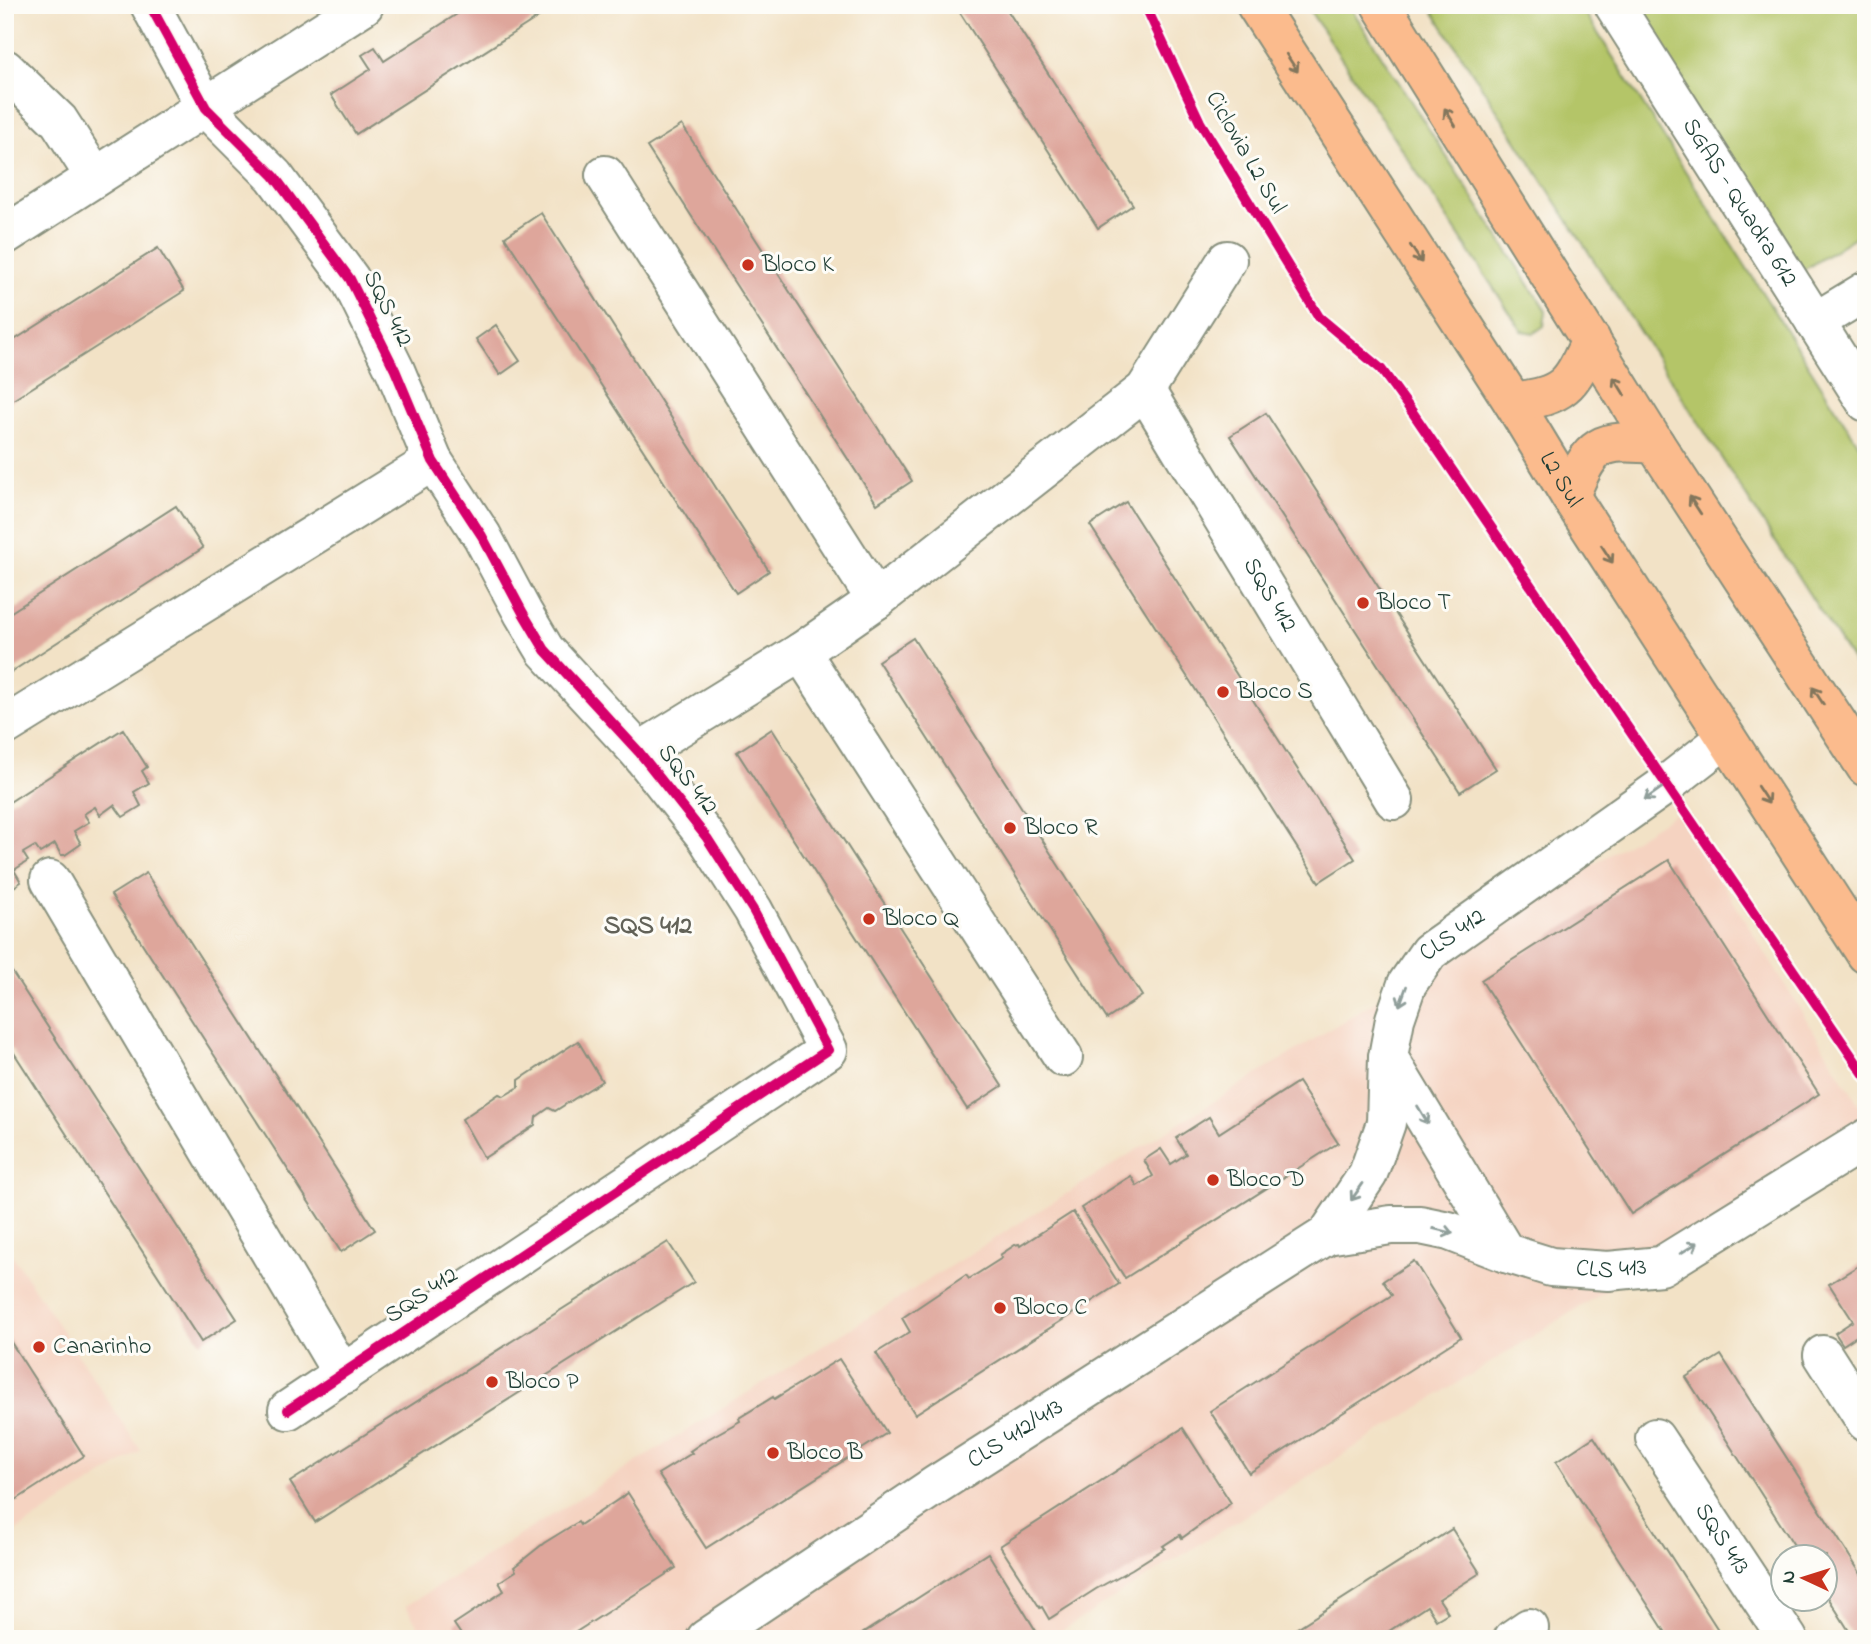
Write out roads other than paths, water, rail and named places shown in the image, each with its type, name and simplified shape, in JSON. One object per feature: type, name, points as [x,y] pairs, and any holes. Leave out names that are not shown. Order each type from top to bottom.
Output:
[{"type":"main road","name":"L2 Sul","points":[[1256,5],[1866,954]]},
{"type":"main road","points":[[1381,5],[1656,444],[1866,767]]},
{"type":"main road","points":[[1513,402],[1545,398],[1563,388],[1577,371],[1591,340]]},
{"type":"main road","points":[[1570,496],[1583,465],[1595,449],[1619,441],[1656,444]]},
{"type":"street","name":"SQS 412","points":[[150,5],[206,108],[274,176],[350,279],[395,370],[433,461],[482,536],[545,650],[639,752],[707,838],[791,978],[828,1050],[343,1375],[288,1409]]},
{"type":"street","points":[[5,234],[364,5]]},
{"type":"street","name":"SGAS - Quadra 612","points":[[1614,5],[1866,402]]},
{"type":"street","points":[[5,69],[59,121],[95,177]]},
{"type":"street","points":[[605,175],[876,600]]},
{"type":"street","name":"SQS 412","points":[[639,752],[801,652],[876,600],[1145,390],[1227,260]]},
{"type":"street","points":[[1815,322],[1866,291]]},
{"type":"street","name":"SQS 412","points":[[1145,390],[1394,800]]},
{"type":"street","points":[[5,726],[433,461]]},
{"type":"street","points":[[801,652],[1063,1058]]},
{"type":"street","name":"CLS 412","points":[[1327,1235],[1368,1174],[1382,1136],[1386,1123],[1388,1057],[1395,1019],[1407,984],[1429,952],[1667,784],[1726,738]]},
{"type":"street","points":[[50,880],[343,1375]]},
{"type":"street","points":[[1388,1057],[1506,1253]]},
{"type":"street","name":"CLS 413","points":[[1327,1235],[1391,1225],[1420,1226],[1449,1231],[1506,1253],[1551,1266],[1608,1271],[1661,1266],[1866,1139]]},
{"type":"street","name":"CLS 412/413","points":[[706,1639],[936,1485],[1327,1235]]},
{"type":"street","points":[[1823,1355],[1866,1422]]},
{"type":"street","name":"SQS 413","points":[[1655,1438],[1788,1639]]},
{"type":"place","name":"Bloco K","points":[[748,265]]},
{"type":"place","name":"Bloco T","points":[[1363,603]]},
{"type":"place","name":"Bloco S","points":[[1223,692]]},
{"type":"place","name":"Bloco R","points":[[1010,828]]},
{"type":"place","name":"Bloco Q","points":[[869,919]]},
{"type":"place","name":"Bloco D","points":[[1213,1180]]},
{"type":"place","name":"Bloco C","points":[[1000,1308]]},
{"type":"place","name":"Canarinho","points":[[39,1347]]},
{"type":"place","name":"Bloco P","points":[[492,1382]]},
{"type":"place","name":"Bloco B","points":[[773,1453]]},
{"type":"district","name":"SQS 412","points":[[648,927]]}]
